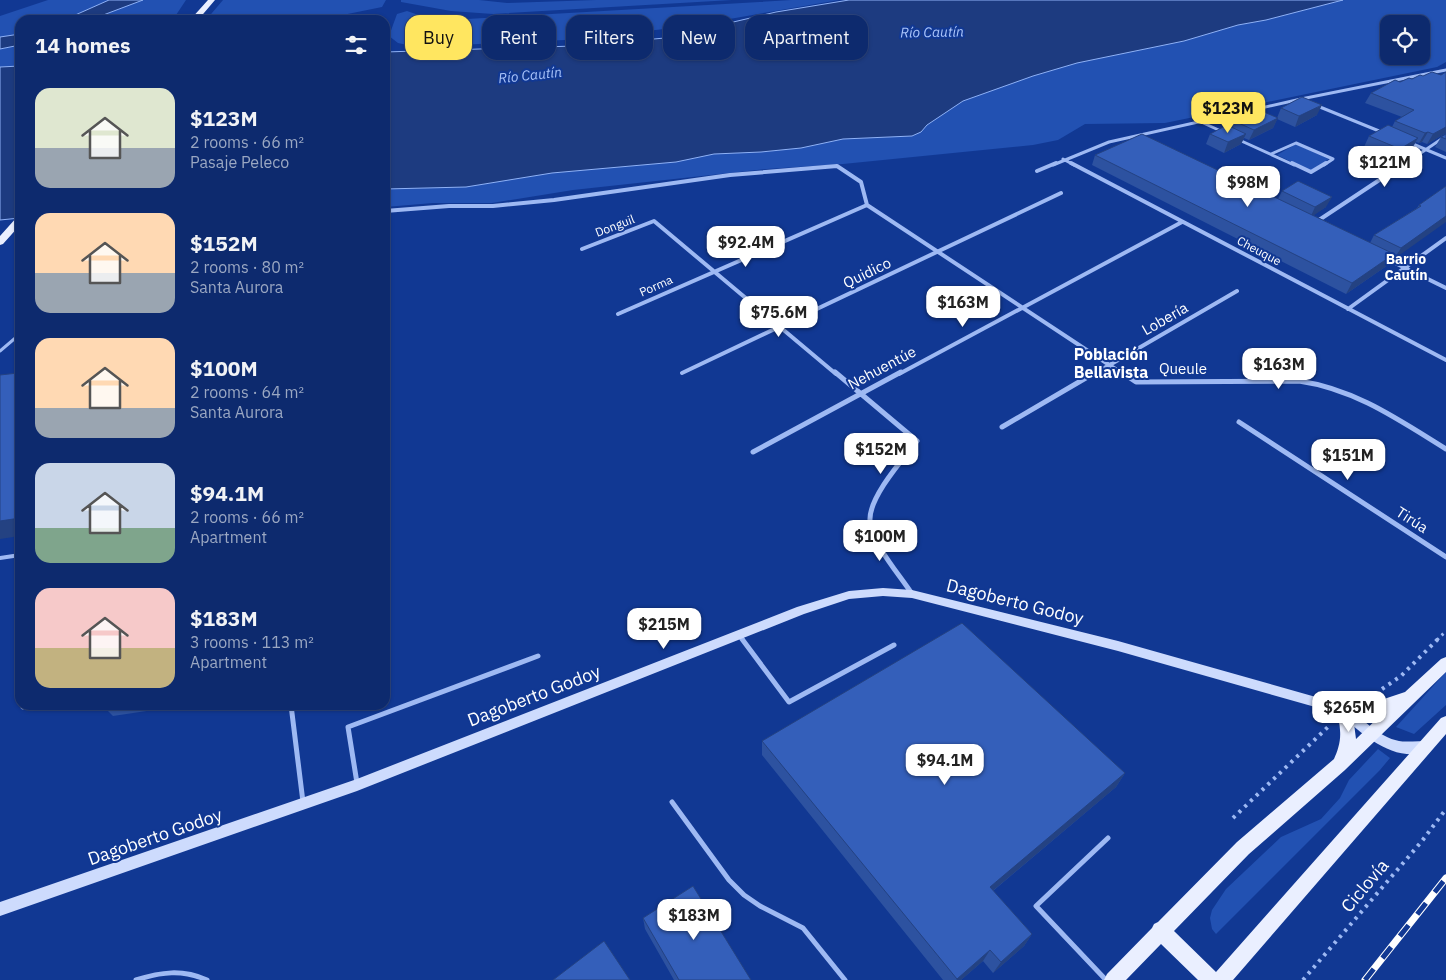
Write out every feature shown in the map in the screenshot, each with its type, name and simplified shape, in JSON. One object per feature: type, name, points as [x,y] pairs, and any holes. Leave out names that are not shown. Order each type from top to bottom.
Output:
[{"type":"main road","points":[[198,15],[212,0]]},
{"type":"main road","points":[[0,242],[15,225]]},
{"type":"main road","points":[[1113,980],[1160,930],[1243,848],[1339,765],[1446,663]]},
{"type":"main road","points":[[1339,765],[1349,740],[1344,710],[1381,707],[1412,696]]},
{"type":"main road","points":[[1221,980],[1446,724]]},
{"type":"main road","points":[[1160,930],[1210,980]]},
{"type":"street","points":[[1037,171],[1109,142],[1132,136],[1301,99],[1445,71]]},
{"type":"street","points":[[1301,99],[1390,135]]},
{"type":"street","points":[[1200,121],[1271,154],[1311,172],[1333,159],[1296,143],[1271,154]]},
{"type":"street","points":[[1132,136],[1141,140]]},
{"type":"street","points":[[1322,228],[1313,224],[1446,136]]},
{"type":"street","points":[[1399,139],[1446,158]]},
{"type":"street","name":"Cheuque","points":[[1063,159],[1446,360]]},
{"type":"street","points":[[390,211],[449,206],[493,206],[554,200],[730,175],[836,166],[862,182],[867,205]]},
{"type":"street","name":"Quidico","points":[[682,373],[1061,193]]},
{"type":"street","name":"Queule","points":[[867,205],[1136,382],[1299,381],[1320,383],[1351,394],[1446,449]]},
{"type":"street","name":"Porma","points":[[618,314],[867,205]]},
{"type":"street","name":"Donguil","points":[[582,249],[654,221],[714,272]]},
{"type":"street","name":"Nehuentúe","points":[[753,452],[1182,222]]},
{"type":"street","points":[[1348,309],[1446,238]]},
{"type":"street","points":[[1380,256],[1446,288]]},
{"type":"street","points":[[714,272],[917,441],[873,505],[870,520],[874,534],[912,594]]},
{"type":"street","name":"Lobería","points":[[1002,427],[1237,291]]},
{"type":"street","name":"Tirúa","points":[[1239,422],[1446,557]]},
{"type":"street","name":"Dagoberto Godoy","points":[[0,909],[303,804],[802,610],[849,595],[883,592],[912,594],[1118,646],[1344,710],[1372,734],[1396,748],[1426,747]]},
{"type":"lane","points":[[0,352],[6,344],[15,338]]},
{"type":"lane","points":[[0,558],[15,556]]},
{"type":"lane","points":[[738,635],[788,702],[894,645]]},
{"type":"lane","points":[[357,784],[348,727],[538,656]]},
{"type":"lane","points":[[292,710],[303,804]]},
{"type":"lane","points":[[672,802],[729,880],[744,895],[760,906],[803,928],[845,980]]},
{"type":"lane","points":[[1106,980],[1036,906],[1108,838]]},
{"type":"lane","points":[[136,980],[162,971],[181,972],[207,980]]},
{"type":"path","name":"Ciclovía","points":[[1303,980],[1446,809]]},
{"type":"shaded area","points":[[48,0],[109,0],[75,15],[15,15],[15,35],[0,37],[0,16]]},
{"type":"shaded area","points":[[143,0],[186,0],[176,15],[103,15]]},
{"type":"shaded area","points":[[223,0],[386,0],[382,7],[343,15],[210,15]]},
{"type":"shaded area","points":[[401,0],[479,0],[507,3],[596,0],[732,0],[493,14],[451,11],[401,2]]},
{"type":"shaded area","points":[[792,0],[839,0],[735,18],[735,15],[663,15],[663,29],[653,30],[653,15],[566,15],[566,40],[556,40],[556,15],[535,15]]},
{"type":"shaded area","points":[[1343,0],[1446,0],[1446,62],[1437,67],[1165,123],[1085,124],[1058,140],[1033,145],[843,164],[767,169],[573,190],[492,203],[433,203],[390,207],[390,189],[466,187],[552,173],[676,162],[714,154],[801,148],[843,139],[912,136],[963,101],[1033,76],[1077,63],[1184,41],[1238,25],[1266,20]]},
{"type":"shaded area","points":[[407,11],[418,15],[405,15],[405,45],[398,43],[390,37],[390,33],[397,14]]},
{"type":"shaded area","points":[[482,18],[482,44],[472,44],[472,19]]},
{"type":"shaded area","points":[[15,46],[15,66],[0,67],[0,49]]},
{"type":"shaded area","points":[[1296,144],[1329,159],[1310,171],[1277,155]]},
{"type":"shaded area","points":[[1446,672],[1446,705],[1414,734],[1396,727]]},
{"type":"shaded area","points":[[1378,749],[1390,758],[1380,770],[1216,934],[1212,929],[1210,918],[1212,910],[1226,889],[1281,837],[1321,819],[1340,798],[1349,780]]},
{"type":"water","points":[[109,0],[143,0],[103,15],[75,15]]},
{"type":"water","name":"Río Cautín","points":[[849,0],[1343,0],[1266,20],[1238,25],[1184,41],[1077,63],[1033,76],[963,101],[927,125],[921,132],[912,136],[843,139],[801,148],[714,154],[676,162],[552,173],[466,187],[390,189],[390,52],[405,51],[405,60],[472,60],[472,49],[482,49],[482,60],[556,60],[556,47],[566,46],[566,60],[653,60],[653,39],[663,38],[663,60],[735,60],[735,22],[745,19],[745,60],[868,60],[868,15],[763,15]]},
{"type":"water","points":[[15,35],[15,46],[0,49],[0,37]]},
{"type":"water","points":[[15,66],[15,218],[0,220],[0,67]]},
{"type":"building","points":[[1432,72],[1441,75],[1446,72],[1446,127],[1433,134],[1425,133],[1395,121],[1414,110],[1371,93],[1395,80],[1400,82]]},
{"type":"building","points":[[1302,97],[1322,105],[1299,116],[1281,108]]},
{"type":"building","points":[[1257,109],[1278,118],[1254,130],[1234,121]]},
{"type":"building","points":[[1227,125],[1246,134],[1228,142],[1210,134]]},
{"type":"building","points":[[1388,125],[1418,138],[1400,149],[1369,136]]},
{"type":"building","points":[[1142,134],[1394,254],[1352,283],[1095,155]]},
{"type":"building","points":[[1298,181],[1332,197],[1315,207],[1282,191]]},
{"type":"building","points":[[1446,186],[1446,216],[1401,248],[1374,235],[1421,206],[1419,205]]},
{"type":"building","points":[[15,373],[15,519],[0,521],[0,375]]},
{"type":"building","points":[[962,623],[1125,773],[990,887],[1032,934],[1001,962],[990,950],[957,979],[762,741]]},
{"type":"building","points":[[693,886],[751,980],[679,980],[643,918]]},
{"type":"building","points":[[604,941],[630,980],[553,980]]},
{"type":"railway","points":[[1365,980],[1446,878]]},
{"type":"district","name":"Barrio Cautín","points":[[1406,268]]},
{"type":"district","name":"Población Bellavista","points":[[1111,363]]}]
